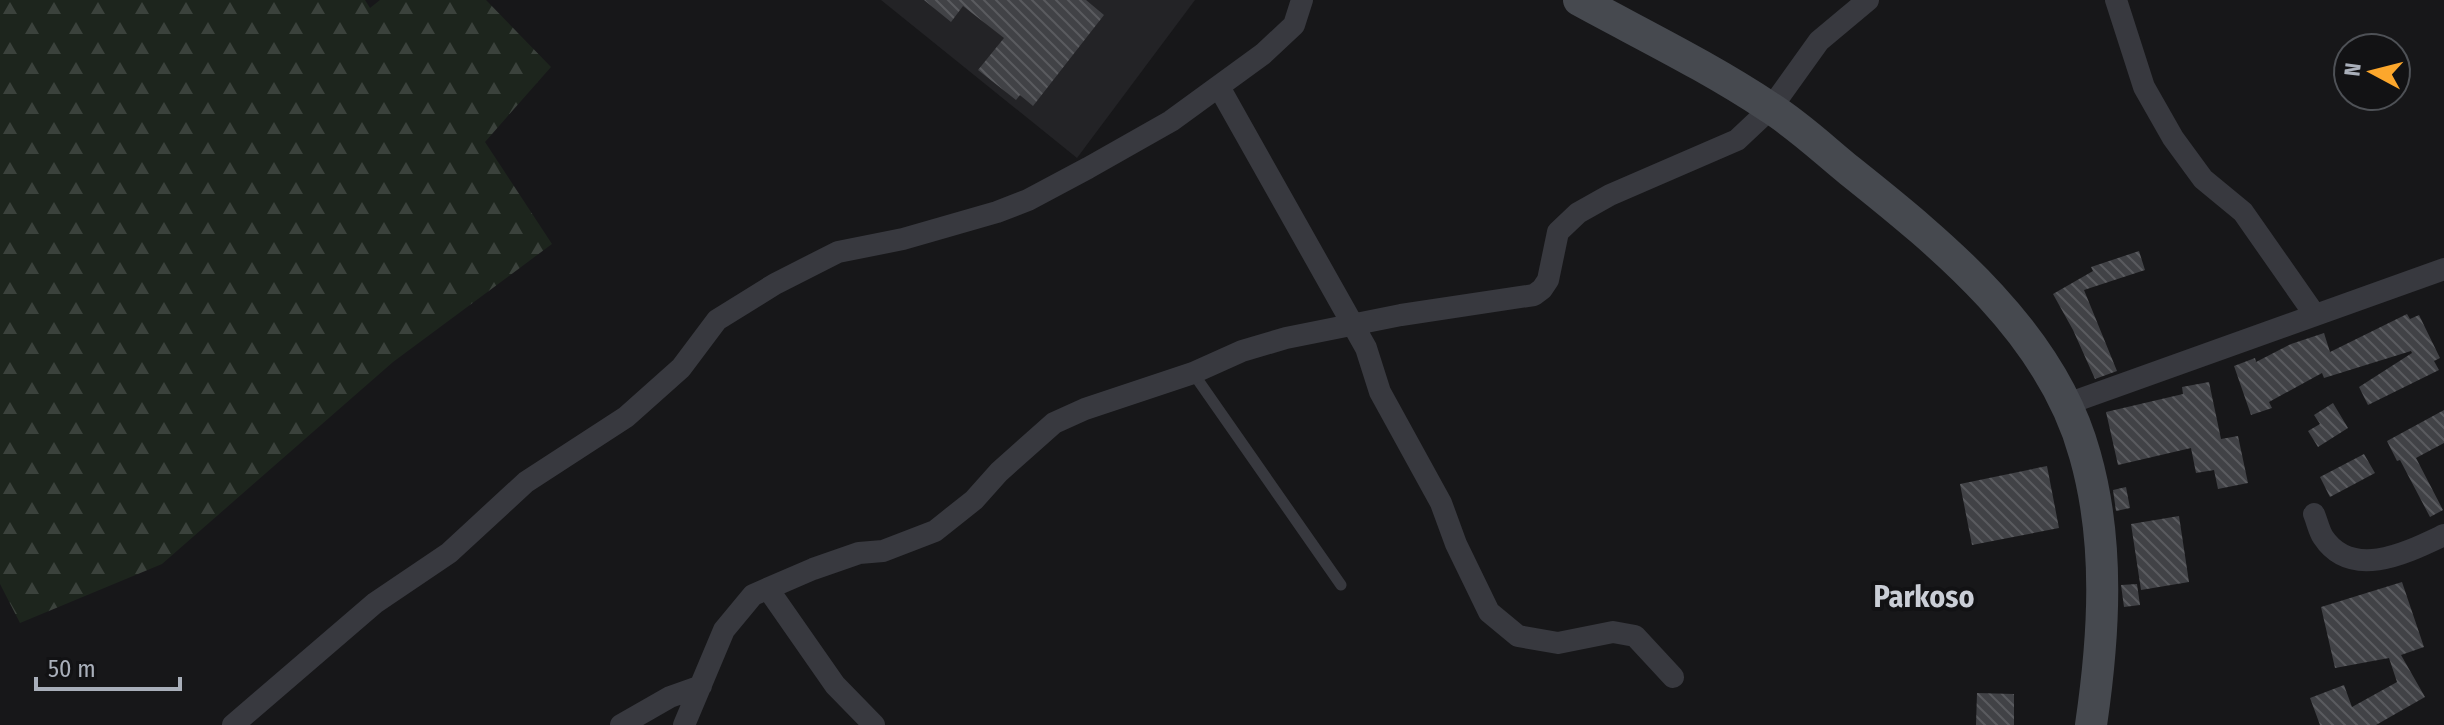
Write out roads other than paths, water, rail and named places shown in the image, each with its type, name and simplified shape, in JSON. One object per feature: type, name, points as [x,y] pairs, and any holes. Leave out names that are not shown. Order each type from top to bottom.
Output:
[{"type":"street","points":[[233,725],[375,603],[449,553],[526,482],[626,417],[681,368],[717,320],[775,284],[838,252],[903,239],[1028,200],[1171,121],[1219,87],[1263,54],[1294,25],[1302,0]]},
{"type":"street","points":[[1579,0],[1771,108],[1906,216],[1985,289],[2039,353],[2067,404],[2085,453],[2101,548],[2104,594],[2098,681],[2091,725]]},
{"type":"street","points":[[684,725],[724,630],[753,595],[813,569],[859,553],[883,551],[935,531],[974,500],[999,472],[1054,423],[1145,387],[1193,373],[1242,351],[1286,338],[1353,323],[1534,295],[1548,280],[1558,232],[1578,213],[1610,195],[1732,144],[1771,108],[1819,41],[1868,0]]},
{"type":"street","points":[[2116,0],[2144,87],[2173,138],[2203,179],[2243,212],[2315,315]]},
{"type":"street","points":[[1219,87],[1366,348],[1380,392],[1441,503],[1456,544],[1489,612],[1518,636],[1558,643],[1613,632],[1635,636],[1673,677]]},
{"type":"street","points":[[2067,404],[2444,269]]},
{"type":"street","points":[[2314,514],[2323,536],[2337,552],[2352,560],[2398,557],[2444,535]]},
{"type":"street","points":[[768,589],[835,685],[874,725]]},
{"type":"street","points":[[621,725],[670,697],[701,686]]},
{"type":"lane","points":[[1193,373],[1341,585]]},
{"type":"district","name":"Parkoso","points":[[1924,597]]}]
